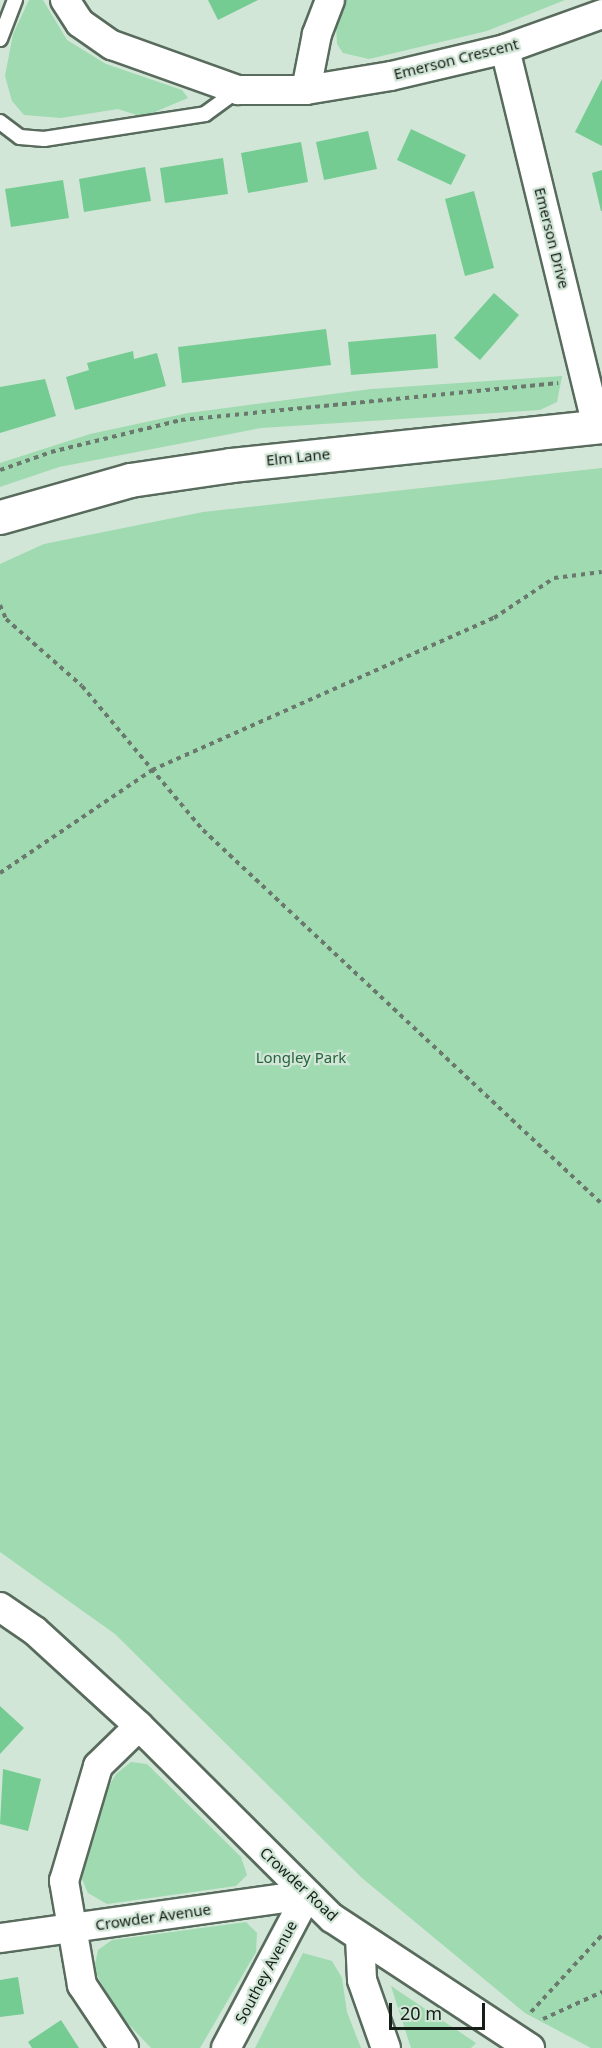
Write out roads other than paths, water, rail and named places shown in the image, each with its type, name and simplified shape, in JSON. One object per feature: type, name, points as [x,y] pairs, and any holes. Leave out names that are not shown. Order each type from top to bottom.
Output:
[{"type":"street","name":"Emerson Crescent","points":[[65,0],[80,23],[112,45],[238,90],[306,90],[505,50],[602,14]]},
{"type":"street","points":[[306,90],[317,34],[330,0]]},
{"type":"street","name":"Emerson Drive","points":[[505,50],[600,426]]},
{"type":"street","name":"Elm Lane","points":[[0,517],[130,480],[209,468],[600,426]]},
{"type":"street","name":"Crowder Road","points":[[0,1607],[35,1631],[140,1726],[307,1895],[360,1937],[512,2044]]},
{"type":"street","points":[[124,2048],[82,1985],[64,1881],[76,1828],[98,1766],[140,1726]]},
{"type":"street","name":"Crowder Avenue","points":[[0,1938],[307,1895]]},
{"type":"street","name":"Southey Avenue","points":[[226,2048],[307,1895]]},
{"type":"street","points":[[360,1937],[362,1980],[386,2048]]},
{"type":"lane","points":[[0,39],[15,0]]},
{"type":"lane","points":[[0,122],[20,137],[44,139],[196,116],[222,105],[238,90]]},
{"type":"park label","name":"Longley Park","points":[[301,1058]]}]
